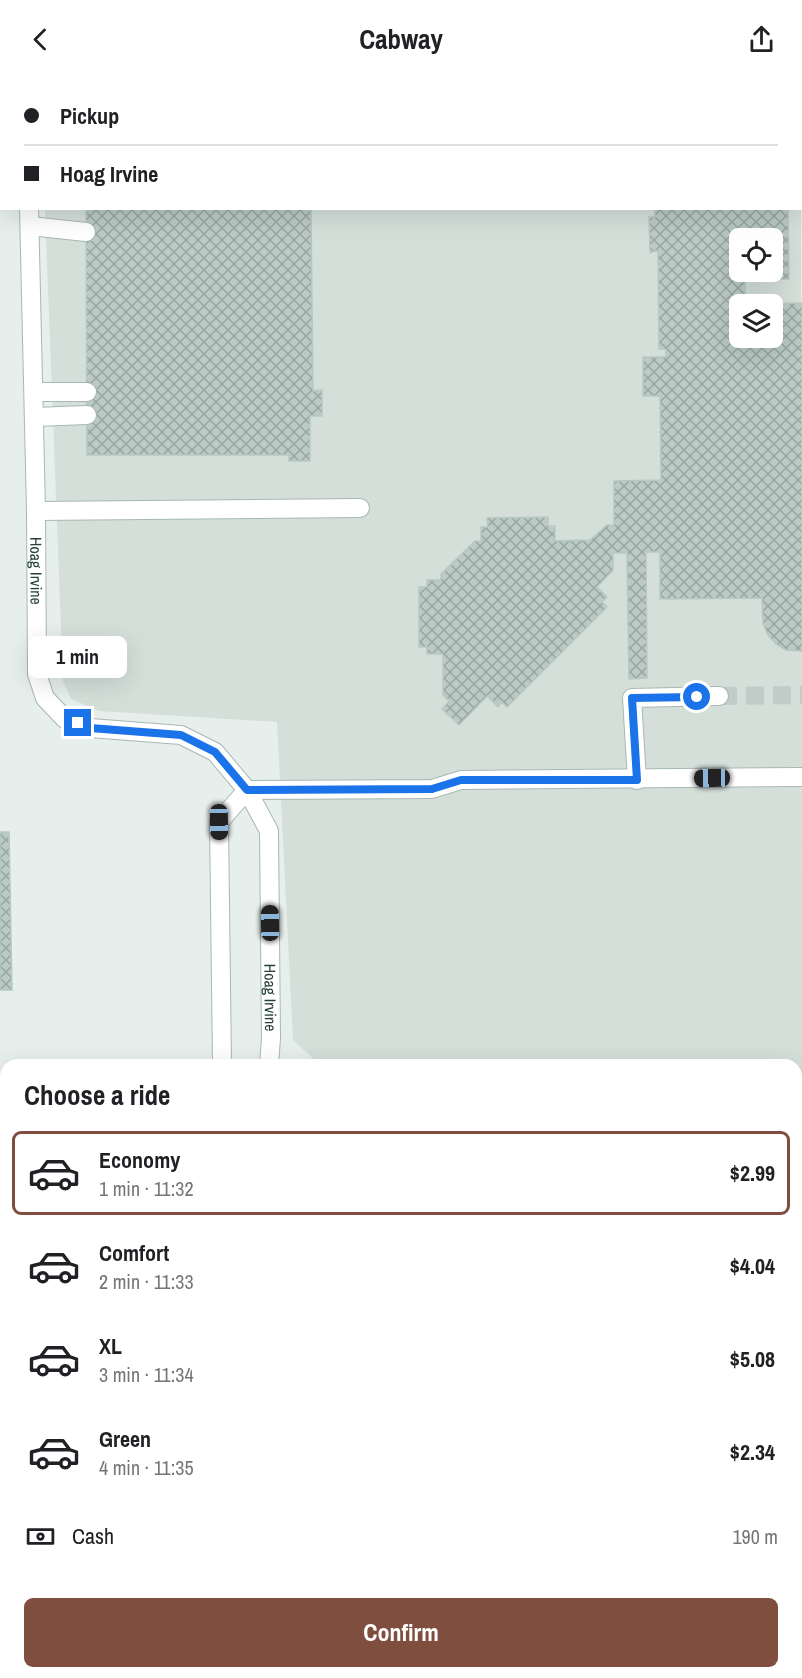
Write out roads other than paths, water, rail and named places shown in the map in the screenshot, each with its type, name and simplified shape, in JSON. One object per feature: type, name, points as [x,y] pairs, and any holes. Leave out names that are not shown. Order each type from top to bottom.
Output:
[{"type":"street","points":[[29,217],[86,232]]},
{"type":"street","name":"Hoag Irvine","points":[[29,217],[38,674],[45,698],[65,719],[90,728],[181,735],[215,752],[247,790],[268,831],[269,1059]]},
{"type":"street","points":[[34,392],[87,392]]},
{"type":"street","points":[[34,417],[87,416]]},
{"type":"street","points":[[36,511],[360,508]]},
{"type":"street","points":[[637,780],[632,698],[719,696]]},
{"type":"street","points":[[222,1059],[219,822],[247,790],[432,789],[461,780],[802,777]]},
{"type":"tunnel","points":[[719,696],[802,695]]}]
